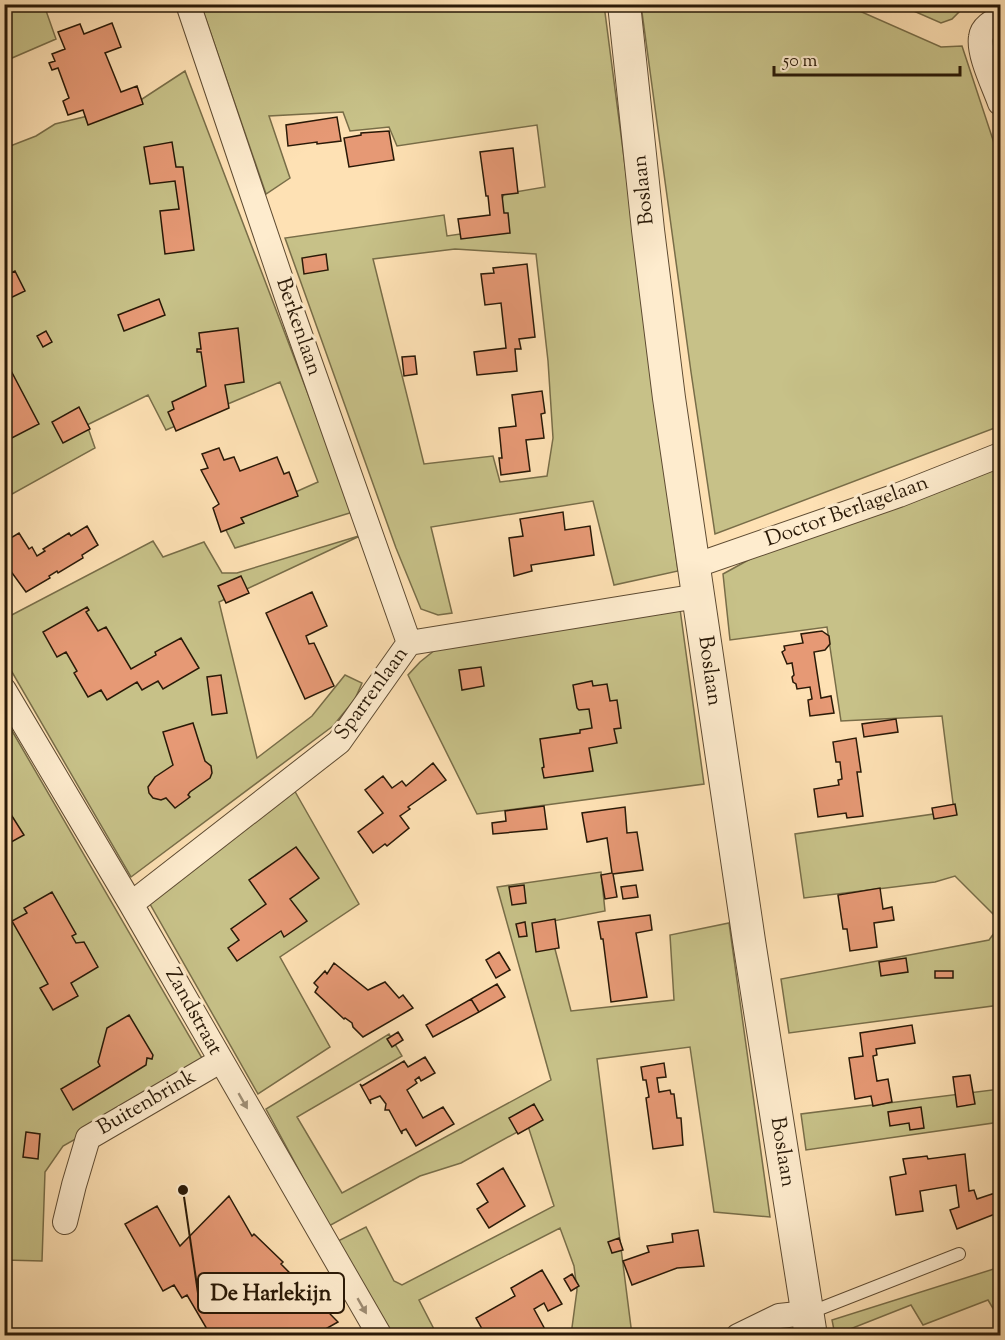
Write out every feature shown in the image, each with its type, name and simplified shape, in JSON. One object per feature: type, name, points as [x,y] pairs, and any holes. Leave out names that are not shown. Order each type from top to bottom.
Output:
[{"type":"street","name":"Boslaan","points":[[624,4],[648,230],[669,398],[747,929],[809,1324]]},
{"type":"street","name":"Berkenlaan","points":[[190,7],[291,309],[409,643]]},
{"type":"street","points":[[1000,18],[989,23],[981,35],[981,49],[1000,103]]},
{"type":"street","name":"Doctor Berlagelaan","points":[[696,581],[1000,455]]},
{"type":"street","name":"Sparrenlaan","points":[[131,904],[339,742],[409,643],[696,581]]},
{"type":"street","name":"Zandstraat","points":[[4,690],[131,904],[380,1335]]},
{"type":"street","name":"Buitenbrink","points":[[65,1222],[88,1138],[220,1061]]},
{"type":"street","points":[[738,1335],[779,1316],[809,1324]]},
{"type":"lane","points":[[809,1324],[959,1254]]},
{"type":"shaded area","points":[[207,4],[604,5],[678,571],[614,585],[593,501],[431,527],[452,613],[438,615],[421,609],[396,548],[285,238],[444,215],[447,236],[502,228],[499,207],[504,194],[545,187],[537,125],[397,146],[389,127],[350,131],[343,112],[269,116],[290,178],[266,194],[203,11]],"holes":[[[455,249],[536,254],[548,361],[553,438],[547,476],[500,482],[493,456],[424,464],[373,259]]]},
{"type":"shaded area","points":[[44,5],[56,39],[5,61],[4,6]]},
{"type":"shaded area","points":[[641,5],[846,5],[941,47],[962,46],[1000,161],[1000,426],[715,534]]},
{"type":"shaded area","points":[[900,5],[966,5],[952,19],[941,23]]},
{"type":"shaded area","points":[[1000,29],[1000,80],[991,47],[995,34]]},
{"type":"shaded area","points":[[185,71],[353,512],[235,548],[223,524],[318,482],[280,382],[166,430],[148,395],[87,425],[95,448],[5,498],[5,148],[36,136],[55,124],[133,105]]},
{"type":"shaded area","points":[[1000,463],[1000,921],[955,876],[935,882],[804,898],[795,834],[954,811],[942,716],[841,721],[827,627],[730,640],[723,574],[752,558]]},
{"type":"shaded area","points":[[362,535],[219,602],[257,758],[312,716],[345,675],[362,683],[355,699],[333,726],[131,877],[5,660],[4,619],[153,541],[163,557],[204,542],[222,573],[237,573]]},
{"type":"shaded area","points":[[680,609],[704,784],[477,814],[408,675],[420,662],[440,646]]},
{"type":"shaded area","points":[[4,717],[206,1065],[63,1146],[45,1172],[42,1261],[5,1260]]},
{"type":"shaded area","points":[[293,788],[359,904],[280,957],[330,1047],[258,1094],[146,897]]},
{"type":"shaded area","points":[[601,872],[605,911],[548,922],[571,1011],[674,1000],[670,935],[729,923],[770,1217],[714,1212],[690,1047],[597,1059],[632,1335],[571,1335],[577,1290],[574,1266],[560,1228],[419,1300],[437,1335],[393,1335],[338,1241],[366,1227],[394,1281],[402,1285],[554,1206],[528,1126],[461,1163],[420,1176],[329,1226],[266,1109],[389,1034],[402,1056],[297,1117],[342,1193],[551,1080],[497,887]]},
{"type":"shaded area","points":[[1000,925],[1000,1005],[789,1033],[781,979],[989,940]]},
{"type":"shaded area","points":[[1000,1089],[1000,1122],[806,1150],[801,1114]]},
{"type":"shaded area","points":[[1000,1267],[1000,1320],[988,1300],[923,1325],[911,1305],[835,1335],[832,1320]]},
{"type":"building","points":[[47,4],[68,4],[48,8]]},
{"type":"building","points":[[112,23],[121,47],[105,53],[121,92],[137,86],[143,104],[88,125],[83,110],[68,115],[63,101],[69,98],[58,68],[52,70],[49,63],[55,61],[52,54],[65,49],[58,32],[80,24],[84,34]]},
{"type":"building","points":[[337,117],[341,141],[288,146],[286,125]]},
{"type":"building","points":[[389,131],[394,160],[349,167],[344,138],[361,135],[361,133]]},
{"type":"building","points":[[172,142],[176,167],[183,167],[194,250],[165,254],[160,211],[179,209],[175,181],[150,184],[144,147]]},
{"type":"building","points":[[513,148],[518,193],[502,195],[504,213],[508,213],[510,233],[461,239],[458,219],[490,215],[480,152]]},
{"type":"building","points":[[326,254],[328,270],[304,274],[302,258]]},
{"type":"building","points":[[527,264],[535,337],[519,339],[521,349],[515,349],[517,371],[477,375],[474,352],[506,348],[501,303],[485,305],[481,274],[494,273],[493,268]]},
{"type":"building","points":[[15,271],[25,291],[4,301],[4,276]]},
{"type":"building","points":[[159,299],[165,315],[124,331],[118,315]]},
{"type":"building","points":[[238,328],[244,382],[225,385],[229,408],[176,431],[168,412],[174,409],[172,402],[206,386],[201,352],[197,352],[197,349],[201,349],[199,333]]},
{"type":"building","points":[[46,331],[52,342],[43,347],[37,336]]},
{"type":"building","points":[[415,356],[417,374],[404,376],[402,357]]},
{"type":"building","points":[[8,365],[39,424],[4,442],[4,367]]},
{"type":"building","points":[[542,391],[545,413],[541,414],[544,438],[526,440],[530,471],[501,475],[499,428],[516,426],[512,395]]},
{"type":"building","points":[[79,407],[90,429],[63,443],[52,422]]},
{"type":"building","points":[[219,448],[224,460],[234,457],[240,471],[277,457],[284,474],[289,472],[298,496],[241,518],[244,523],[221,532],[213,508],[219,504],[201,470],[208,468],[202,454]]},
{"type":"building","points":[[563,512],[565,530],[590,526],[594,555],[531,565],[532,571],[514,576],[509,538],[523,536],[520,519]]},
{"type":"building","points":[[87,526],[98,545],[82,555],[83,558],[58,573],[57,571],[49,576],[50,578],[26,592],[7,566],[11,560],[4,550],[4,542],[19,533],[29,549],[32,547],[37,556],[45,551],[43,549],[69,533],[71,536]]},
{"type":"building","points":[[241,576],[249,593],[226,603],[218,586]]},
{"type":"building","points":[[312,592],[327,626],[306,636],[309,644],[314,643],[334,686],[305,699],[266,613]]},
{"type":"building","points":[[87,607],[89,610],[86,612],[98,631],[106,627],[131,669],[156,655],[155,652],[181,638],[199,668],[163,689],[158,681],[142,690],[137,682],[107,700],[101,690],[88,697],[74,673],[77,671],[66,652],[57,657],[43,632]]},
{"type":"building","points":[[822,631],[829,636],[830,644],[825,650],[814,652],[821,698],[831,696],[834,713],[810,716],[808,700],[812,699],[810,687],[797,689],[792,677],[794,675],[792,663],[787,664],[782,652],[785,650],[784,646],[803,643],[801,634]]},
{"type":"building","points":[[481,667],[484,686],[462,690],[459,670]]},
{"type":"building","points":[[221,675],[227,713],[212,715],[207,677]]},
{"type":"building","points":[[592,681],[593,686],[607,684],[610,701],[617,700],[621,728],[614,729],[617,743],[589,748],[593,771],[544,778],[540,739],[580,733],[580,730],[592,728],[589,709],[579,710],[577,708],[573,685]]},
{"type":"building","points":[[896,719],[898,732],[864,737],[862,724]]},
{"type":"building","points":[[193,723],[205,761],[211,766],[212,773],[210,778],[190,792],[188,795],[190,797],[175,808],[166,798],[161,800],[153,798],[148,787],[155,777],[173,765],[163,732]]},
{"type":"building","points":[[856,738],[861,772],[857,772],[863,816],[847,818],[846,813],[818,817],[814,789],[839,785],[838,780],[842,779],[840,762],[836,762],[833,742]]},
{"type":"building","points":[[433,763],[446,780],[408,807],[410,809],[400,816],[409,828],[387,846],[385,844],[373,853],[358,832],[383,813],[365,790],[383,776],[392,788],[402,781],[406,786]]},
{"type":"building","points":[[4,802],[7,804],[5,805],[24,835],[4,846]]},
{"type":"building","points":[[955,804],[957,815],[934,819],[932,808]]},
{"type":"building","points":[[544,806],[547,829],[493,834],[492,823],[506,821],[505,811]]},
{"type":"building","points":[[625,807],[627,833],[637,832],[643,870],[613,874],[617,897],[605,899],[601,875],[612,873],[607,838],[587,842],[582,813]]},
{"type":"building","points":[[296,847],[319,878],[290,899],[307,921],[284,937],[281,931],[237,961],[228,948],[239,940],[231,929],[266,904],[249,880]]},
{"type":"building","points":[[524,885],[526,903],[512,905],[509,887]]},
{"type":"building","points":[[636,885],[638,897],[623,899],[621,887]]},
{"type":"building","points":[[880,888],[883,909],[892,907],[894,920],[874,923],[877,947],[850,951],[847,929],[843,929],[838,895]]},
{"type":"building","points":[[52,892],[76,934],[72,936],[76,943],[84,942],[98,967],[71,983],[78,996],[53,1010],[40,988],[48,984],[12,921],[27,913],[24,908]]},
{"type":"building","points":[[650,915],[652,930],[636,933],[647,997],[611,1002],[603,939],[601,939],[598,922]]},
{"type":"building","points":[[555,919],[559,948],[536,952],[532,923]]},
{"type":"building","points":[[525,922],[527,936],[519,937],[516,924]]},
{"type":"building","points":[[499,952],[510,970],[496,978],[486,960]]},
{"type":"building","points":[[1000,956],[1000,982],[996,957]]},
{"type":"building","points":[[906,958],[908,972],[881,976],[879,962]]},
{"type":"building","points":[[334,963],[368,990],[385,982],[399,998],[403,995],[413,1008],[363,1037],[352,1023],[344,1019],[315,992],[318,987],[314,983],[325,971],[327,974]]},
{"type":"building","points":[[935,971],[953,971],[953,978],[935,978]]},
{"type":"building","points":[[497,984],[505,997],[479,1012],[471,999]]},
{"type":"building","points":[[471,999],[479,1012],[433,1037],[426,1025]]},
{"type":"building","points":[[129,1015],[153,1055],[152,1059],[147,1058],[146,1065],[73,1110],[61,1089],[100,1066],[98,1062],[107,1028]]},
{"type":"building","points":[[912,1025],[915,1043],[876,1049],[877,1055],[873,1056],[877,1081],[888,1079],[892,1102],[873,1106],[871,1096],[855,1099],[849,1058],[863,1056],[860,1033]]},
{"type":"building","points":[[398,1032],[403,1040],[392,1047],[387,1039]]},
{"type":"building","points":[[425,1057],[435,1073],[421,1081],[419,1077],[415,1080],[417,1083],[407,1090],[423,1118],[443,1107],[454,1124],[416,1146],[406,1129],[402,1131],[402,1134],[389,1110],[385,1110],[386,1104],[380,1096],[370,1100],[371,1104],[360,1084],[362,1086],[404,1061],[408,1067]]},
{"type":"building","points":[[664,1063],[666,1077],[657,1078],[659,1092],[670,1090],[671,1094],[674,1094],[677,1118],[681,1118],[683,1145],[653,1149],[646,1098],[649,1097],[641,1067]]},
{"type":"building","points":[[970,1075],[975,1104],[957,1107],[953,1077]]},
{"type":"building","points":[[534,1104],[543,1120],[518,1134],[509,1118]]},
{"type":"building","points":[[921,1107],[924,1128],[910,1130],[909,1123],[890,1126],[888,1112]]},
{"type":"building","points":[[26,1132],[40,1134],[38,1159],[23,1157]]},
{"type":"building","points":[[965,1154],[969,1191],[974,1190],[977,1199],[995,1193],[1000,1212],[957,1229],[950,1210],[959,1207],[956,1185],[920,1191],[923,1211],[896,1215],[890,1177],[906,1174],[903,1159],[927,1156],[928,1159]]},
{"type":"building","points":[[503,1168],[525,1206],[489,1228],[477,1209],[488,1202],[477,1184]]},
{"type":"building","points":[[229,1196],[252,1236],[254,1234],[283,1262],[281,1264],[338,1322],[320,1332],[318,1336],[211,1336],[187,1295],[182,1298],[174,1285],[163,1291],[125,1224],[157,1206],[180,1246]]},
{"type":"building","points":[[698,1230],[704,1266],[677,1268],[632,1285],[623,1261],[649,1252],[647,1246],[673,1242],[672,1234]]},
{"type":"building","points":[[619,1238],[623,1250],[612,1253],[608,1242]]},
{"type":"building","points":[[542,1270],[562,1304],[548,1311],[544,1303],[534,1309],[547,1333],[543,1336],[486,1336],[476,1318],[515,1296],[511,1288]]},
{"type":"building","points":[[572,1274],[579,1286],[571,1291],[564,1279]]},
{"type":"place","name":"De Harlekijn","points":[[183,1190]]}]
